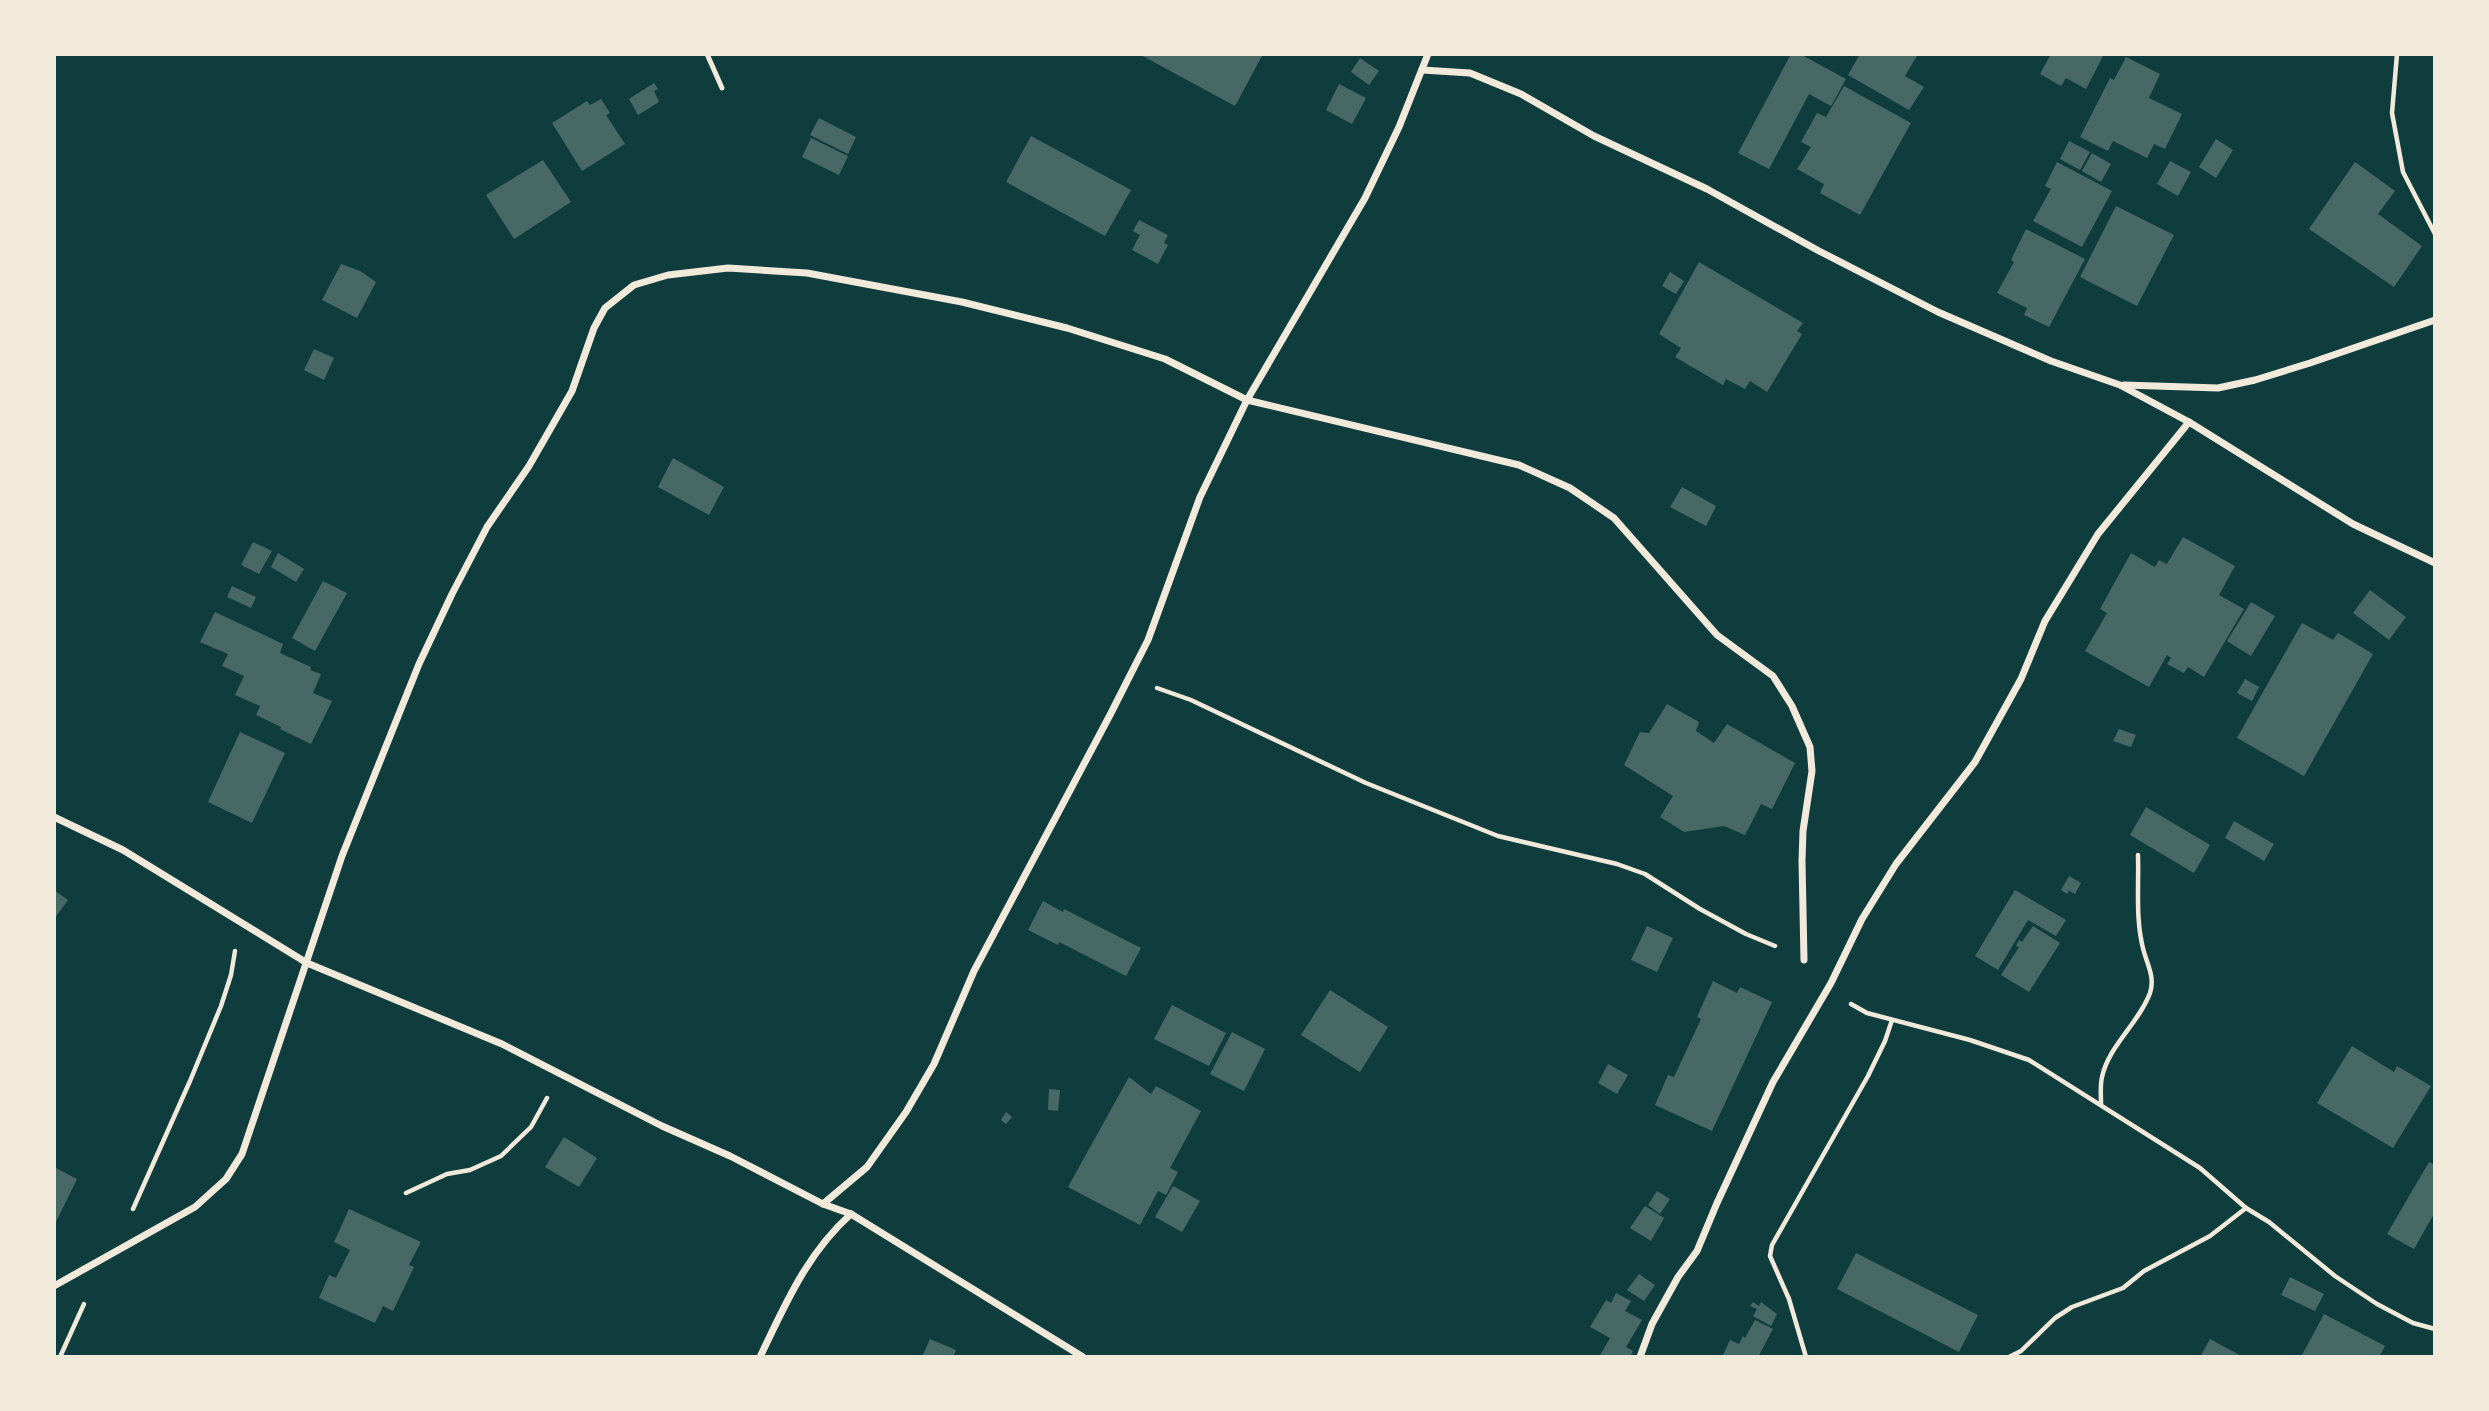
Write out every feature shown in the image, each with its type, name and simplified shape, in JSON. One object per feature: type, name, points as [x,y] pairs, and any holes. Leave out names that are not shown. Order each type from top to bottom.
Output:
[{"type":"street","points":[[823,1204],[873,1160],[906,1112],[934,1064],[974,971],[1148,640],[1200,497],[1248,400],[1365,198],[1399,127],[1428,54]]},
{"type":"street","points":[[1422,70],[1471,73],[1521,94],[1594,136],[1707,189],[1938,312],[2051,361],[2120,385],[2189,422],[2353,524],[2435,563]]},
{"type":"street","points":[[54,1286],[195,1206],[226,1179],[242,1154],[337,869],[419,664],[452,594],[487,527],[529,466],[572,391],[594,328],[605,308],[634,285],[668,275],[728,268],[807,273],[962,302],[1067,328],[1165,359],[1248,400],[1519,465],[1570,488],[1615,518],[1717,635],[1773,676],[1792,706],[1810,747],[1812,771],[1803,831],[1804,960]]},
{"type":"street","points":[[2120,385],[2218,388],[2310,363],[2435,320]]},
{"type":"street","points":[[1640,1357],[1652,1324],[1678,1277],[1697,1251],[1773,1082],[1831,983],[1862,919],[1896,864],[1981,752],[2021,679],[2045,621],[2098,534],[2189,422]]},
{"type":"street","points":[[54,817],[123,850],[307,963],[502,1044],[823,1204],[851,1213],[1083,1357]]},
{"type":"street","points":[[760,1357],[797,1282],[830,1232],[851,1213]]},
{"type":"lane","points":[[707,54],[722,88]]},
{"type":"path","points":[[2397,54],[2392,113],[2403,172],[2435,234]]},
{"type":"path","points":[[2101,1105],[2102,1078],[2107,1062],[2141,1010],[2150,993],[2153,979],[2143,950],[2138,855]]},
{"type":"path","points":[[112,1255],[190,1082],[232,975],[236,952],[227,914]]},
{"type":"path","points":[[1806,1357],[1789,1299],[1770,1256],[1772,1245],[1868,1076],[1892,1020]]},
{"type":"path","points":[[406,1193],[447,1174],[470,1170],[502,1156],[531,1127],[559,1077],[564,1075]]},
{"type":"path","points":[[2009,1357],[2021,1351],[2055,1318],[2072,1307],[2123,1288],[2144,1270],[2210,1236],[2246,1208]]},
{"type":"path","points":[[60,1357],[85,1301]]},
{"type":"building","points":[[1139,54],[1263,54],[1235,106]]},
{"type":"building","points":[[1791,54],[1800,54],[1846,79],[1831,106],[1809,94],[1769,169],[1738,153]]},
{"type":"building","points":[[1860,54],[1918,54],[1905,76],[1924,87],[1909,110],[1848,75]]},
{"type":"building","points":[[2051,54],[2104,54],[2086,89],[2066,78],[2061,86],[2040,74]]},
{"type":"building","points":[[2126,57],[2160,74],[2149,98],[2182,114],[2165,149],[2154,144],[2147,158],[2113,141],[2108,151],[2080,137],[2110,78],[2114,80]]},
{"type":"building","points":[[1360,58],[1379,71],[1369,85],[1351,72]]},
{"type":"building","points":[[654,83],[658,89],[654,91],[659,102],[638,115],[629,99]]},
{"type":"building","points":[[1339,84],[1366,98],[1352,124],[1326,110]]},
{"type":"building","points":[[1844,86],[1911,123],[1860,215],[1820,193],[1824,184],[1797,169],[1811,147],[1801,142],[1817,113],[1826,117]]},
{"type":"building","points":[[601,99],[610,113],[606,115],[625,144],[582,171],[552,123],[587,101],[590,105]]},
{"type":"building","points":[[819,118],[856,137],[848,154],[810,135]]},
{"type":"building","points":[[1031,136],[1131,190],[1105,236],[1006,182]]},
{"type":"building","points":[[811,138],[848,156],[839,175],[802,157]]},
{"type":"building","points":[[2216,139],[2233,150],[2216,178],[2199,167]]},
{"type":"building","points":[[2069,141],[2090,152],[2080,170],[2060,159]]},
{"type":"building","points":[[2092,153],[2111,164],[2101,182],[2082,171]]},
{"type":"building","points":[[543,160],[571,202],[514,239],[486,195]]},
{"type":"building","points":[[2170,161],[2191,172],[2178,196],[2157,184]]},
{"type":"building","points":[[2057,162],[2112,191],[2082,247],[2033,221],[2051,189],[2045,186]]},
{"type":"building","points":[[2355,162],[2395,191],[2378,214],[2422,246],[2394,287],[2309,229]]},
{"type":"building","points":[[2116,206],[2174,235],[2137,306],[2080,277]]},
{"type":"building","points":[[1139,220],[1168,235],[1164,243],[1168,245],[1158,264],[1132,250],[1140,235],[1133,231]]},
{"type":"building","points":[[2026,229],[2085,259],[2049,327],[2024,315],[2027,308],[1997,293],[2014,262],[2011,260]]},
{"type":"building","points":[[1699,262],[1803,323],[1797,331],[1802,334],[1767,392],[1750,381],[1745,389],[1726,379],[1723,385],[1675,357],[1681,348],[1659,334]]},
{"type":"building","points":[[341,264],[360,271],[376,282],[357,318],[322,300]]},
{"type":"building","points":[[1670,272],[1684,281],[1676,294],[1662,286]]},
{"type":"building","points":[[314,349],[334,358],[324,380],[304,370]]},
{"type":"building","points":[[673,458],[724,487],[709,515],[658,487]]},
{"type":"building","points":[[1682,487],[1716,506],[1706,526],[1670,507]]},
{"type":"building","points":[[2183,537],[2235,566],[2219,595],[2244,609],[2204,677],[2188,667],[2184,673],[2167,664],[2171,658],[2167,655],[2149,687],[2085,651],[2107,613],[2100,609],[2131,553],[2155,567],[2159,560],[2167,564]]},
{"type":"building","points":[[253,542],[272,551],[259,574],[241,565]]},
{"type":"building","points":[[278,553],[304,569],[296,582],[271,567]]},
{"type":"building","points":[[323,581],[347,593],[315,651],[292,638]]},
{"type":"building","points":[[232,586],[256,597],[251,608],[227,597]]},
{"type":"building","points":[[2370,590],[2406,617],[2389,640],[2353,613]]},
{"type":"building","points":[[2251,602],[2275,616],[2251,656],[2227,641]]},
{"type":"building","points":[[215,612],[283,644],[280,653],[321,674],[313,693],[332,701],[311,744],[256,715],[260,706],[235,695],[244,676],[222,666],[228,654],[200,642]]},
{"type":"building","points":[[2302,623],[2333,640],[2338,633],[2373,654],[2304,776],[2237,738]]},
{"type":"building","points":[[2245,679],[2259,687],[2252,701],[2237,693]]},
{"type":"building","points":[[1667,704],[1699,722],[1696,731],[1714,743],[1727,724],[1795,763],[1772,809],[1761,804],[1745,835],[1724,826],[1684,832],[1660,817],[1673,796],[1624,765],[1640,732],[1649,733]]},
{"type":"building","points":[[2119,729],[2136,735],[2131,747],[2113,741]]},
{"type":"building","points":[[240,732],[285,753],[252,823],[208,802]]},
{"type":"building","points":[[2146,807],[2210,845],[2194,873],[2130,835]]},
{"type":"building","points":[[2234,821],[2274,844],[2264,861],[2225,838]]},
{"type":"building","points":[[2069,876],[2081,883],[2075,894],[2069,891],[2067,894],[2061,890]]},
{"type":"building","points":[[54,890],[68,900],[54,919]]},
{"type":"building","points":[[2015,890],[2066,920],[2056,936],[2028,920],[1998,970],[1975,956]]},
{"type":"building","points":[[1043,901],[1141,948],[1126,976],[1059,942],[1058,945],[1028,930]]},
{"type":"building","points":[[1647,926],[1673,938],[1657,972],[1631,960]]},
{"type":"building","points":[[2033,926],[2060,943],[2029,992],[2001,975],[2019,947],[2016,946],[2019,940],[2022,942]]},
{"type":"building","points":[[1713,981],[1737,993],[1740,987],[1772,1002],[1712,1131],[1655,1105],[1668,1075],[1674,1077],[1701,1019],[1697,1017]]},
{"type":"building","points":[[1330,990],[1388,1027],[1360,1072],[1301,1035]]},
{"type":"building","points":[[1172,1005],[1226,1033],[1209,1066],[1154,1039]]},
{"type":"building","points":[[1232,1032],[1265,1049],[1244,1091],[1210,1074]]},
{"type":"building","points":[[2352,1046],[2394,1072],[2397,1066],[2431,1086],[2393,1148],[2317,1103]]},
{"type":"building","points":[[1608,1064],[1628,1075],[1617,1094],[1598,1083]]},
{"type":"building","points":[[1129,1077],[1151,1094],[1156,1086],[1201,1111],[1170,1168],[1178,1172],[1166,1195],[1158,1191],[1140,1225],[1068,1187]]},
{"type":"building","points":[[1049,1089],[1060,1090],[1058,1111],[1048,1110]]},
{"type":"building","points":[[1006,1112],[1012,1117],[1006,1124],[1001,1120]]},
{"type":"building","points":[[564,1137],[597,1158],[579,1187],[545,1167]]},
{"type":"building","points":[[2429,1162],[2435,1165],[2435,1212],[2414,1249],[2387,1234]]},
{"type":"building","points":[[54,1167],[77,1179],[54,1226]]},
{"type":"building","points":[[1173,1186],[1200,1201],[1182,1232],[1155,1217]]},
{"type":"building","points":[[1657,1191],[1670,1199],[1660,1214],[1648,1205]]},
{"type":"building","points":[[1645,1206],[1664,1218],[1651,1241],[1630,1228]]},
{"type":"building","points":[[349,1209],[421,1242],[409,1265],[414,1267],[393,1311],[383,1306],[375,1323],[319,1298],[329,1275],[336,1278],[350,1250],[334,1242]]},
{"type":"building","points":[[1856,1253],[1978,1315],[1959,1352],[1837,1289]]},
{"type":"building","points":[[1639,1274],[1655,1285],[1644,1301],[1627,1290]]},
{"type":"building","points":[[2290,1277],[2324,1294],[2315,1311],[2281,1295]]},
{"type":"building","points":[[1616,1293],[1631,1301],[1625,1311],[1642,1320],[1626,1347],[1633,1351],[1630,1357],[1599,1357],[1610,1338],[1590,1327],[1606,1300],[1611,1303]]},
{"type":"building","points":[[1753,1302],[1759,1306],[1761,1302],[1777,1314],[1771,1326],[1753,1316],[1757,1309],[1750,1306]]},
{"type":"building","points":[[2324,1314],[2385,1346],[2379,1357],[2301,1357]]},
{"type":"building","points":[[1755,1320],[1773,1329],[1758,1357],[1722,1357],[1730,1340],[1739,1344]]},
{"type":"building","points":[[930,1339],[956,1350],[953,1357],[922,1357]]},
{"type":"building","points":[[2210,1339],[2243,1357],[2200,1357]]}]
